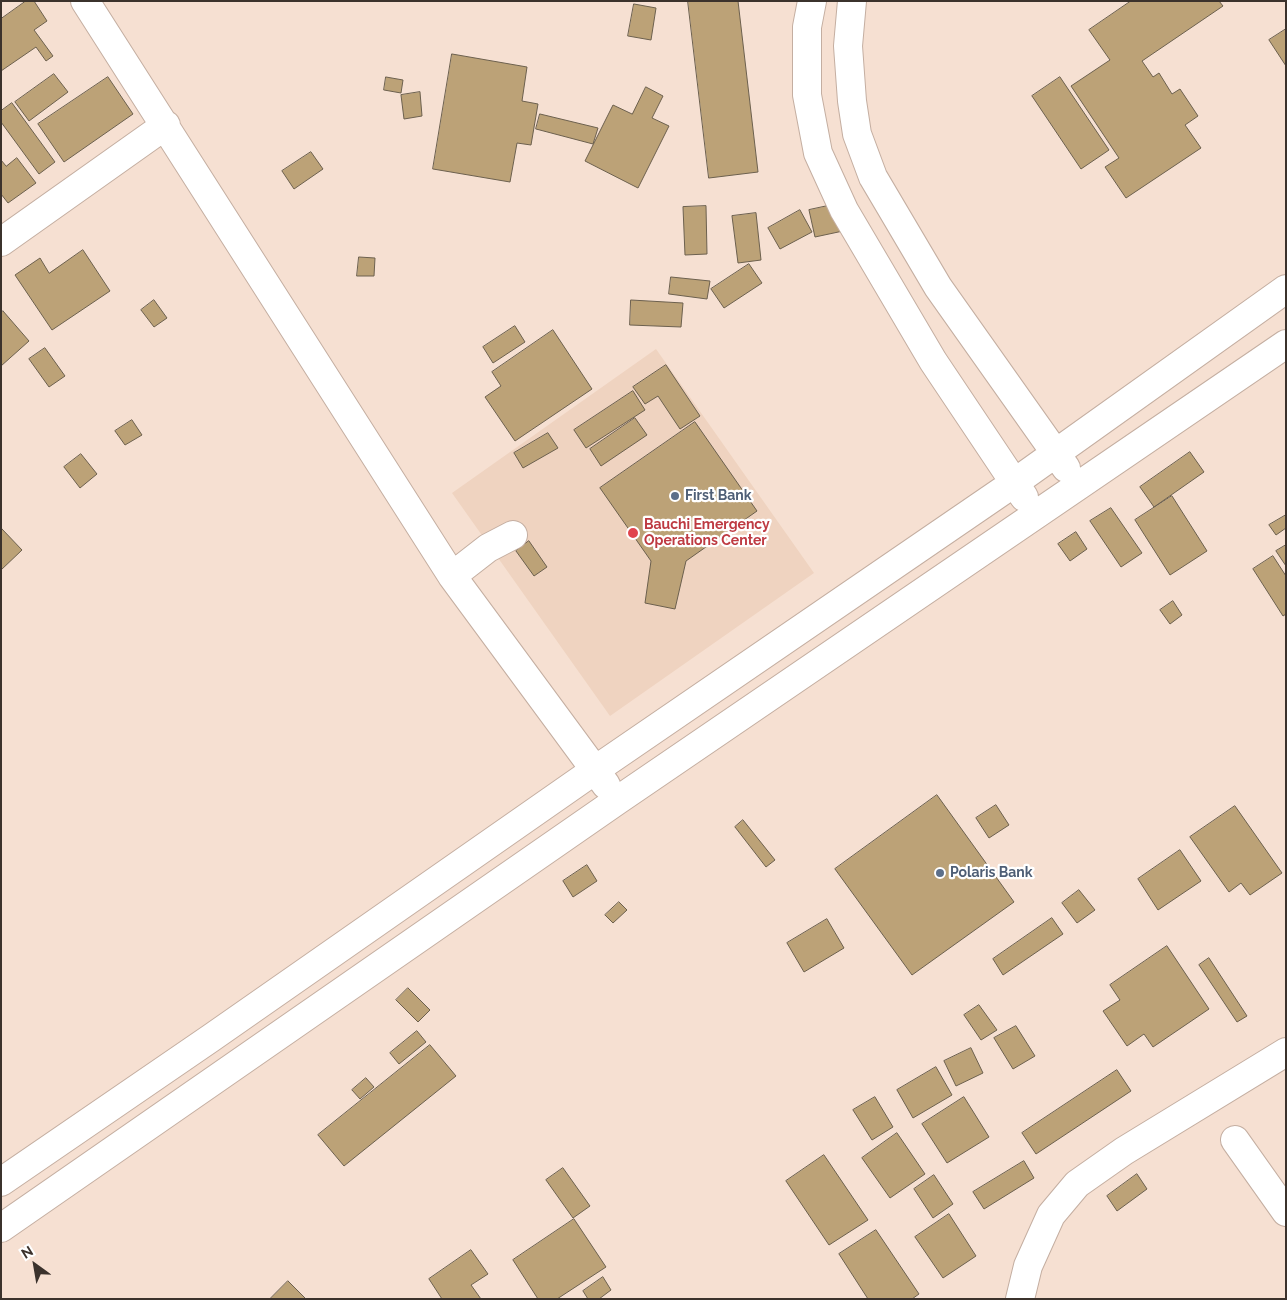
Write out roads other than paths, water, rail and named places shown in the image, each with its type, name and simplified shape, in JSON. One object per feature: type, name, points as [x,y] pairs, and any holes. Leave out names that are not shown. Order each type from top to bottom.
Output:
[{"type":"street","points":[[86,1],[452,576],[618,800]]},
{"type":"street","points":[[812,1],[807,27],[807,95],[818,153],[844,210],[933,361],[1036,514]]},
{"type":"street","points":[[852,1],[848,46],[852,101],[857,134],[873,177],[938,287],[1078,485]]},
{"type":"street","points":[[1,242],[166,125]]},
{"type":"street","points":[[1,1182],[595,770],[1014,483],[1286,289]]},
{"type":"street","points":[[1,1228],[618,800],[1286,344]]},
{"type":"street","points":[[452,576],[488,548],[513,535]]},
{"type":"street","points":[[1020,1299],[1028,1266],[1052,1214],[1078,1184],[1124,1152],[1286,1052]]},
{"type":"street","points":[[1235,1140],[1286,1212]]},
{"type":"place","name":"First Bank","points":[[675,496]]},
{"type":"place","name":"Bauchi Emergency Operations Center","points":[[633,533]]},
{"type":"place","name":"Polaris Bank","points":[[940,873]]}]
